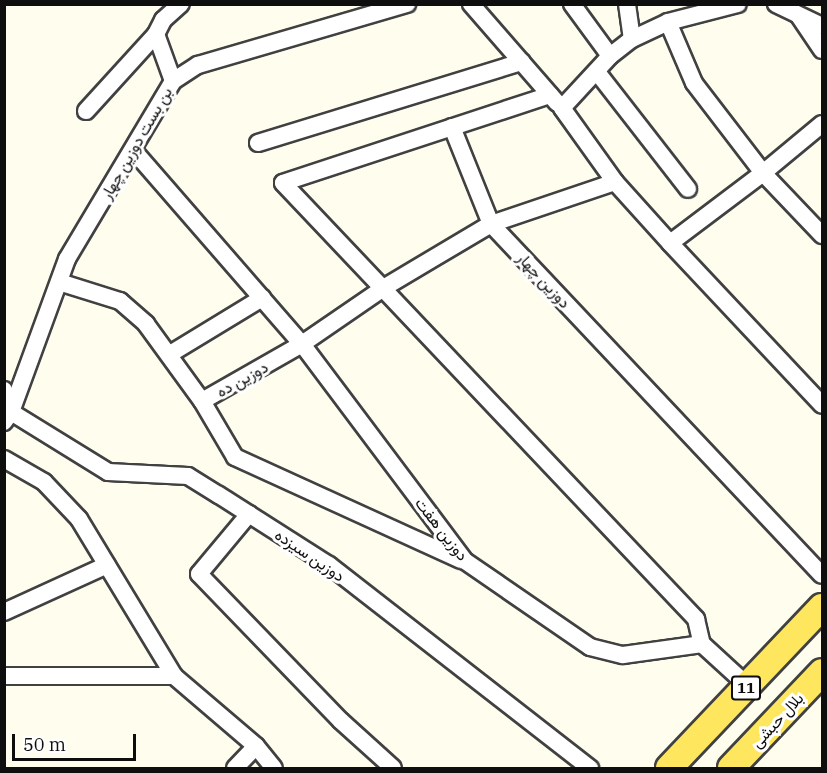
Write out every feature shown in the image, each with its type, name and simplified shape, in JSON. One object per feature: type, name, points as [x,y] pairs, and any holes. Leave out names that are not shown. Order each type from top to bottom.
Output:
[{"type":"main road","name":"11","points":[[669,768],[822,607]]},
{"type":"main road","name":"بلال حبشی","points":[[731,768],[822,672]]},
{"type":"street","points":[[86,111],[156,34],[163,20],[181,4]]},
{"type":"street","name":"بن بست دوزین چهار","points":[[8,417],[68,259],[134,151],[173,81],[198,65],[407,4]]},
{"type":"street","points":[[471,4],[562,108],[615,182],[822,405]]},
{"type":"street","points":[[572,4],[610,56]]},
{"type":"street","points":[[627,4],[632,39]]},
{"type":"street","points":[[562,108],[610,56],[632,39],[668,22],[738,4]]},
{"type":"street","points":[[776,4],[799,15],[821,21]]},
{"type":"street","points":[[799,15],[822,50]]},
{"type":"street","points":[[668,22],[694,83],[763,173],[822,235]]},
{"type":"street","points":[[156,34],[173,81]]},
{"type":"street","points":[[258,143],[522,62]]},
{"type":"street","points":[[597,72],[688,189]]},
{"type":"street","points":[[550,95],[283,183],[385,287],[696,619],[702,644],[748,686]]},
{"type":"street","points":[[670,243],[763,173],[822,124]]},
{"type":"street","points":[[453,127],[491,224]]},
{"type":"street","points":[[134,151],[302,344],[385,287],[491,224],[615,182]]},
{"type":"street","name":"دوزین چهار","points":[[491,224],[822,575]]},
{"type":"street","points":[[59,282],[120,301],[146,324],[202,401]]},
{"type":"street","points":[[170,354],[262,298]]},
{"type":"street","name":"دوزین ده","points":[[302,344],[202,401],[235,457],[465,561]]},
{"type":"street","name":"دوزین هفت","points":[[302,344],[465,561],[590,647],[623,655],[702,644]]},
{"type":"street","points":[[4,390],[8,417]]},
{"type":"street","name":"دوزین سیزده","points":[[8,417],[108,472],[188,476],[329,566],[590,768]]},
{"type":"street","points":[[4,459],[44,482],[79,519],[174,676],[256,746],[274,768]]},
{"type":"street","points":[[249,514],[199,574],[341,721],[393,768]]},
{"type":"street","points":[[4,612],[107,565]]},
{"type":"street","points":[[4,676],[174,676]]},
{"type":"street","points":[[235,768],[256,746]]}]
